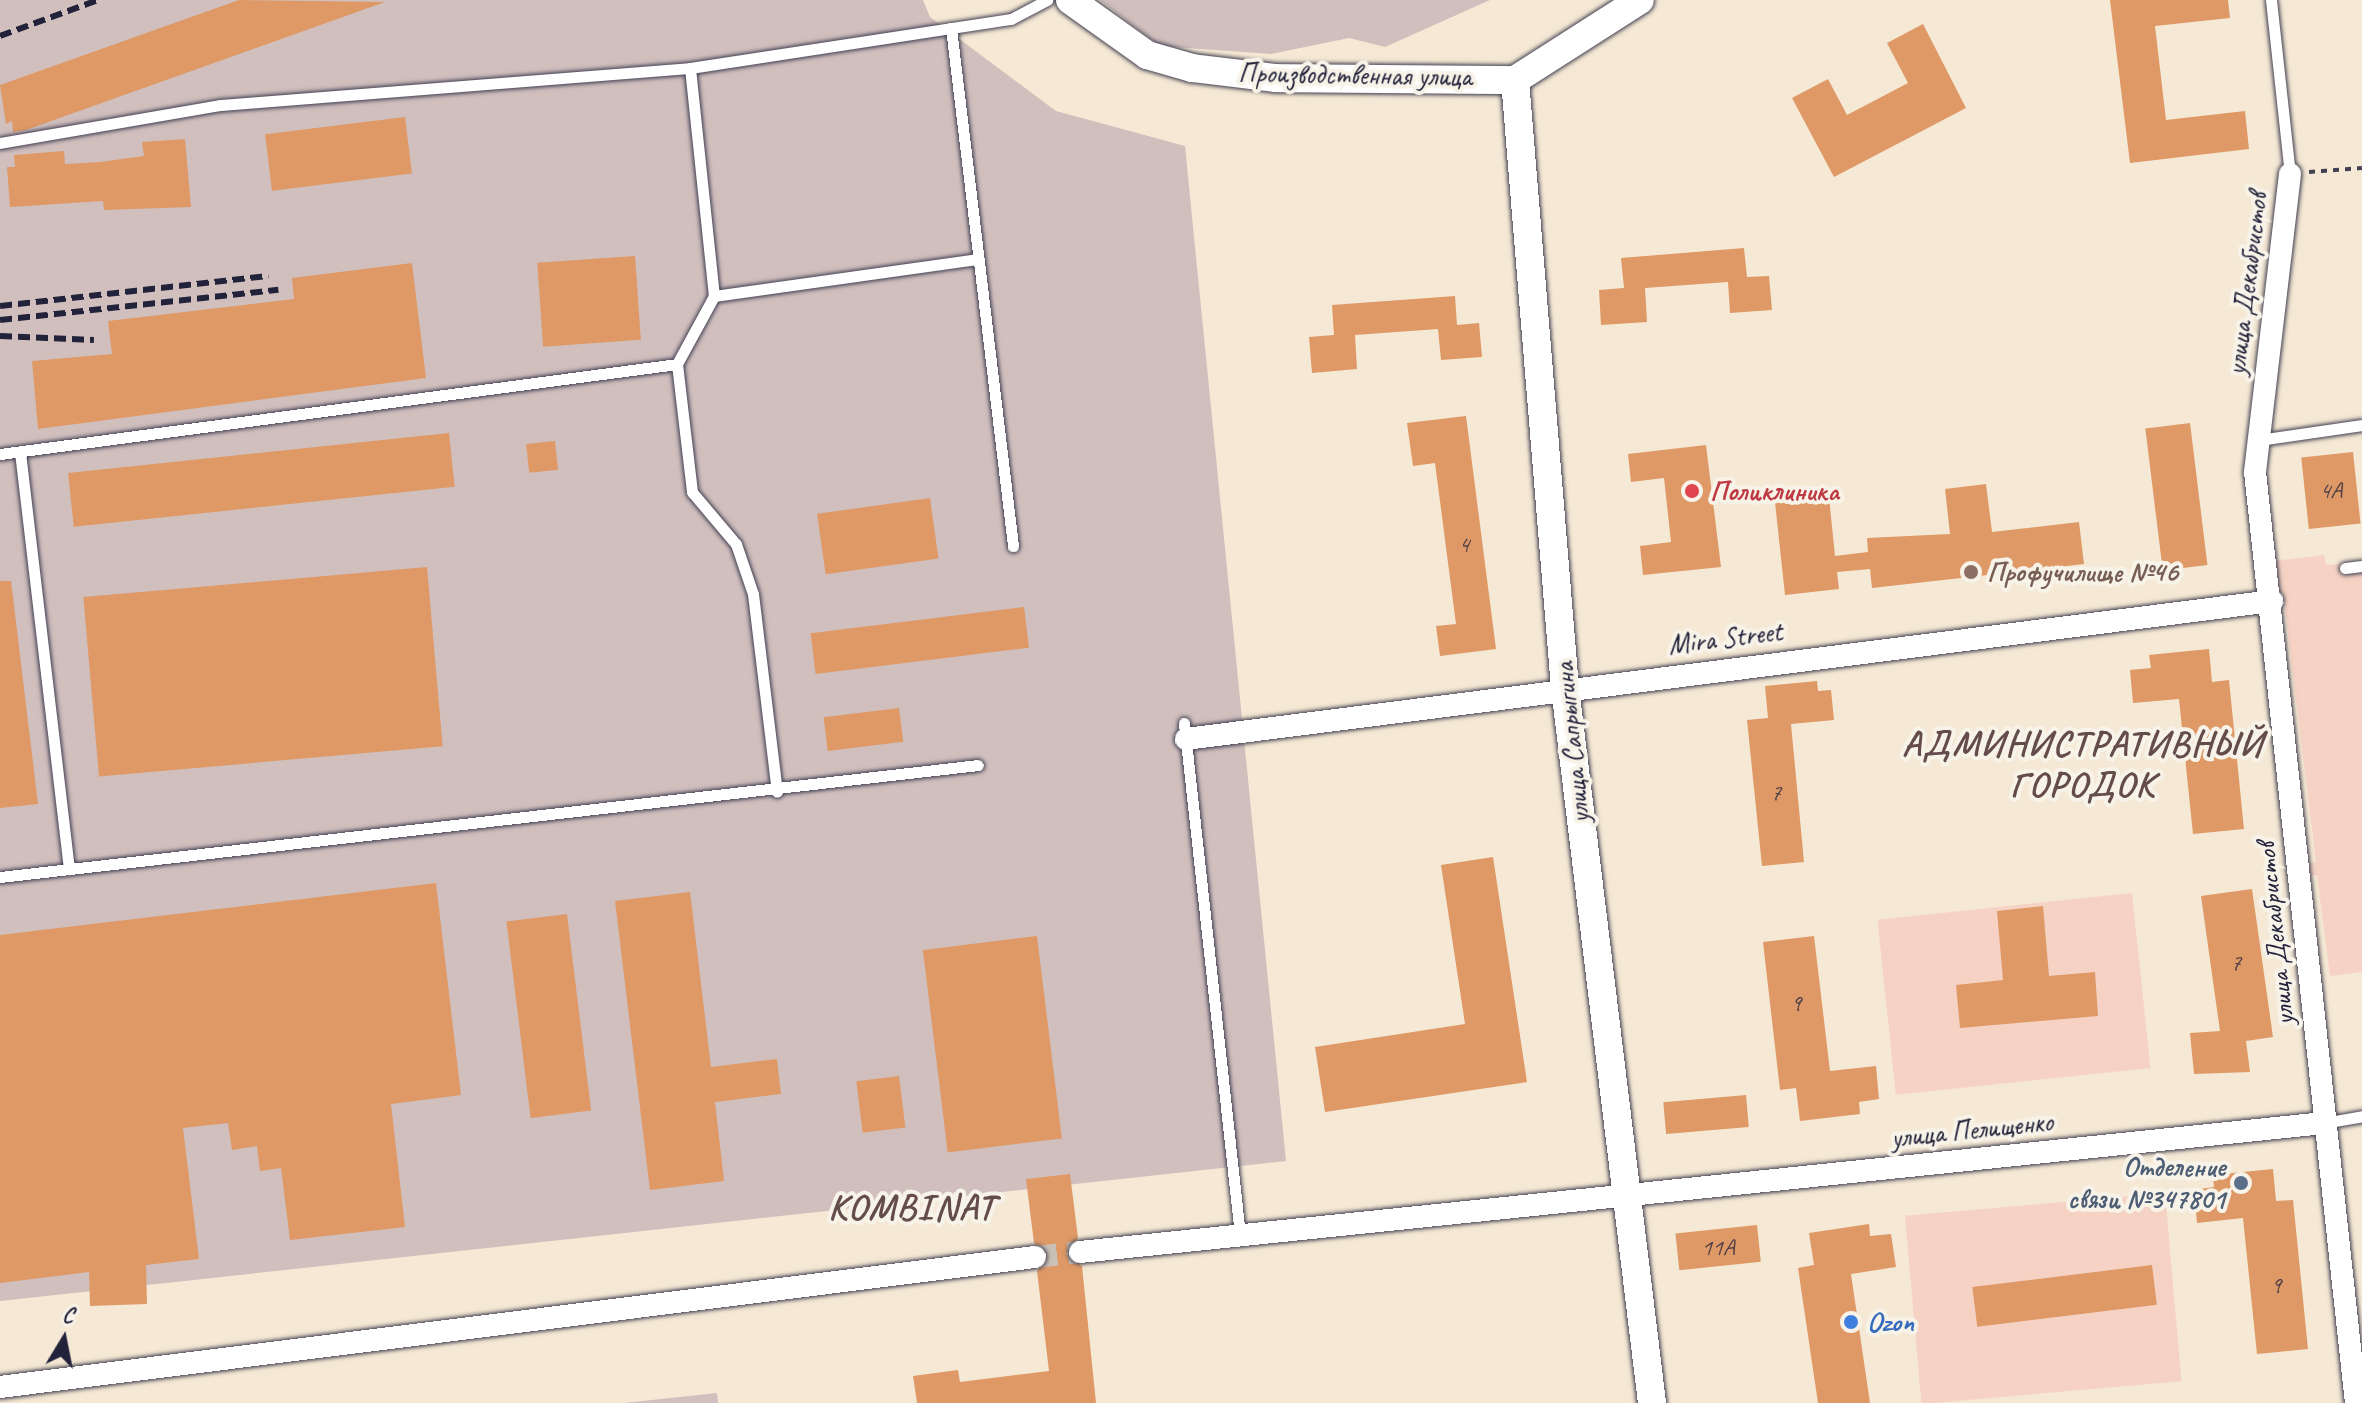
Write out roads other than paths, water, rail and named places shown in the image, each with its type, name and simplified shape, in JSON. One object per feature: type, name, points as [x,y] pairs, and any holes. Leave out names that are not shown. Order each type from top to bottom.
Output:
[{"type":"street","name":"Производственная улица","points":[[1070,0],[1147,55],[1192,68],[1276,78],[1515,80]]},
{"type":"street","points":[[1515,80],[1622,4]]},
{"type":"street","name":"улица Сапрыгина","points":[[1515,80],[1565,688],[1652,1403]]},
{"type":"street","name":"улица Декабристов","points":[[2290,174],[2255,472],[2272,601],[2324,1123],[2356,1342],[2356,1403]]},
{"type":"street","name":"Mira Street","points":[[1185,731],[1565,688],[2272,601]]},
{"type":"street","name":"улица Пелищенко","points":[[1080,1252],[2324,1123]]},
{"type":"street","points":[[0,1387],[1035,1257]]},
{"type":"lane","points":[[0,143],[220,105],[690,68],[1011,19],[1047,0]]},
{"type":"lane","points":[[2271,0],[2290,174]]},
{"type":"lane","points":[[951,28],[1013,546]]},
{"type":"lane","points":[[690,68],[714,296],[677,364],[692,492],[736,544],[753,594],[777,792]]},
{"type":"lane","points":[[714,296],[978,259]]},
{"type":"lane","points":[[0,454],[677,364]]},
{"type":"lane","points":[[2259,440],[2362,425]]},
{"type":"lane","points":[[20,452],[69,869]]},
{"type":"lane","points":[[2345,568],[2362,566]]},
{"type":"lane","points":[[1185,731],[1240,1235]]},
{"type":"lane","points":[[0,877],[777,792],[978,765]]},
{"type":"lane","points":[[2324,1123],[2362,1116]]},
{"type":"tunnel","points":[[1035,1257],[1080,1252]]},
{"type":"railway","points":[[0,36],[98,0]]},
{"type":"railway","points":[[0,306],[268,276]]},
{"type":"railway","points":[[0,320],[278,290]]},
{"type":"railway","points":[[0,336],[94,340]]},
{"type":"place","name":"Поликлиника","points":[[1692,491]]},
{"type":"place","name":"Профучилище №46","points":[[1971,572]]},
{"type":"place","name":"Отделение связи №347801","points":[[2241,1183]]},
{"type":"place","name":"Ozon","points":[[1851,1322]]},
{"type":"district","name":"АДМИНИСТРАТИВНЫЙ ГОРОДОК","points":[[2083,764]]},
{"type":"district","name":"KOMBINAT","points":[[912,1208]]}]
